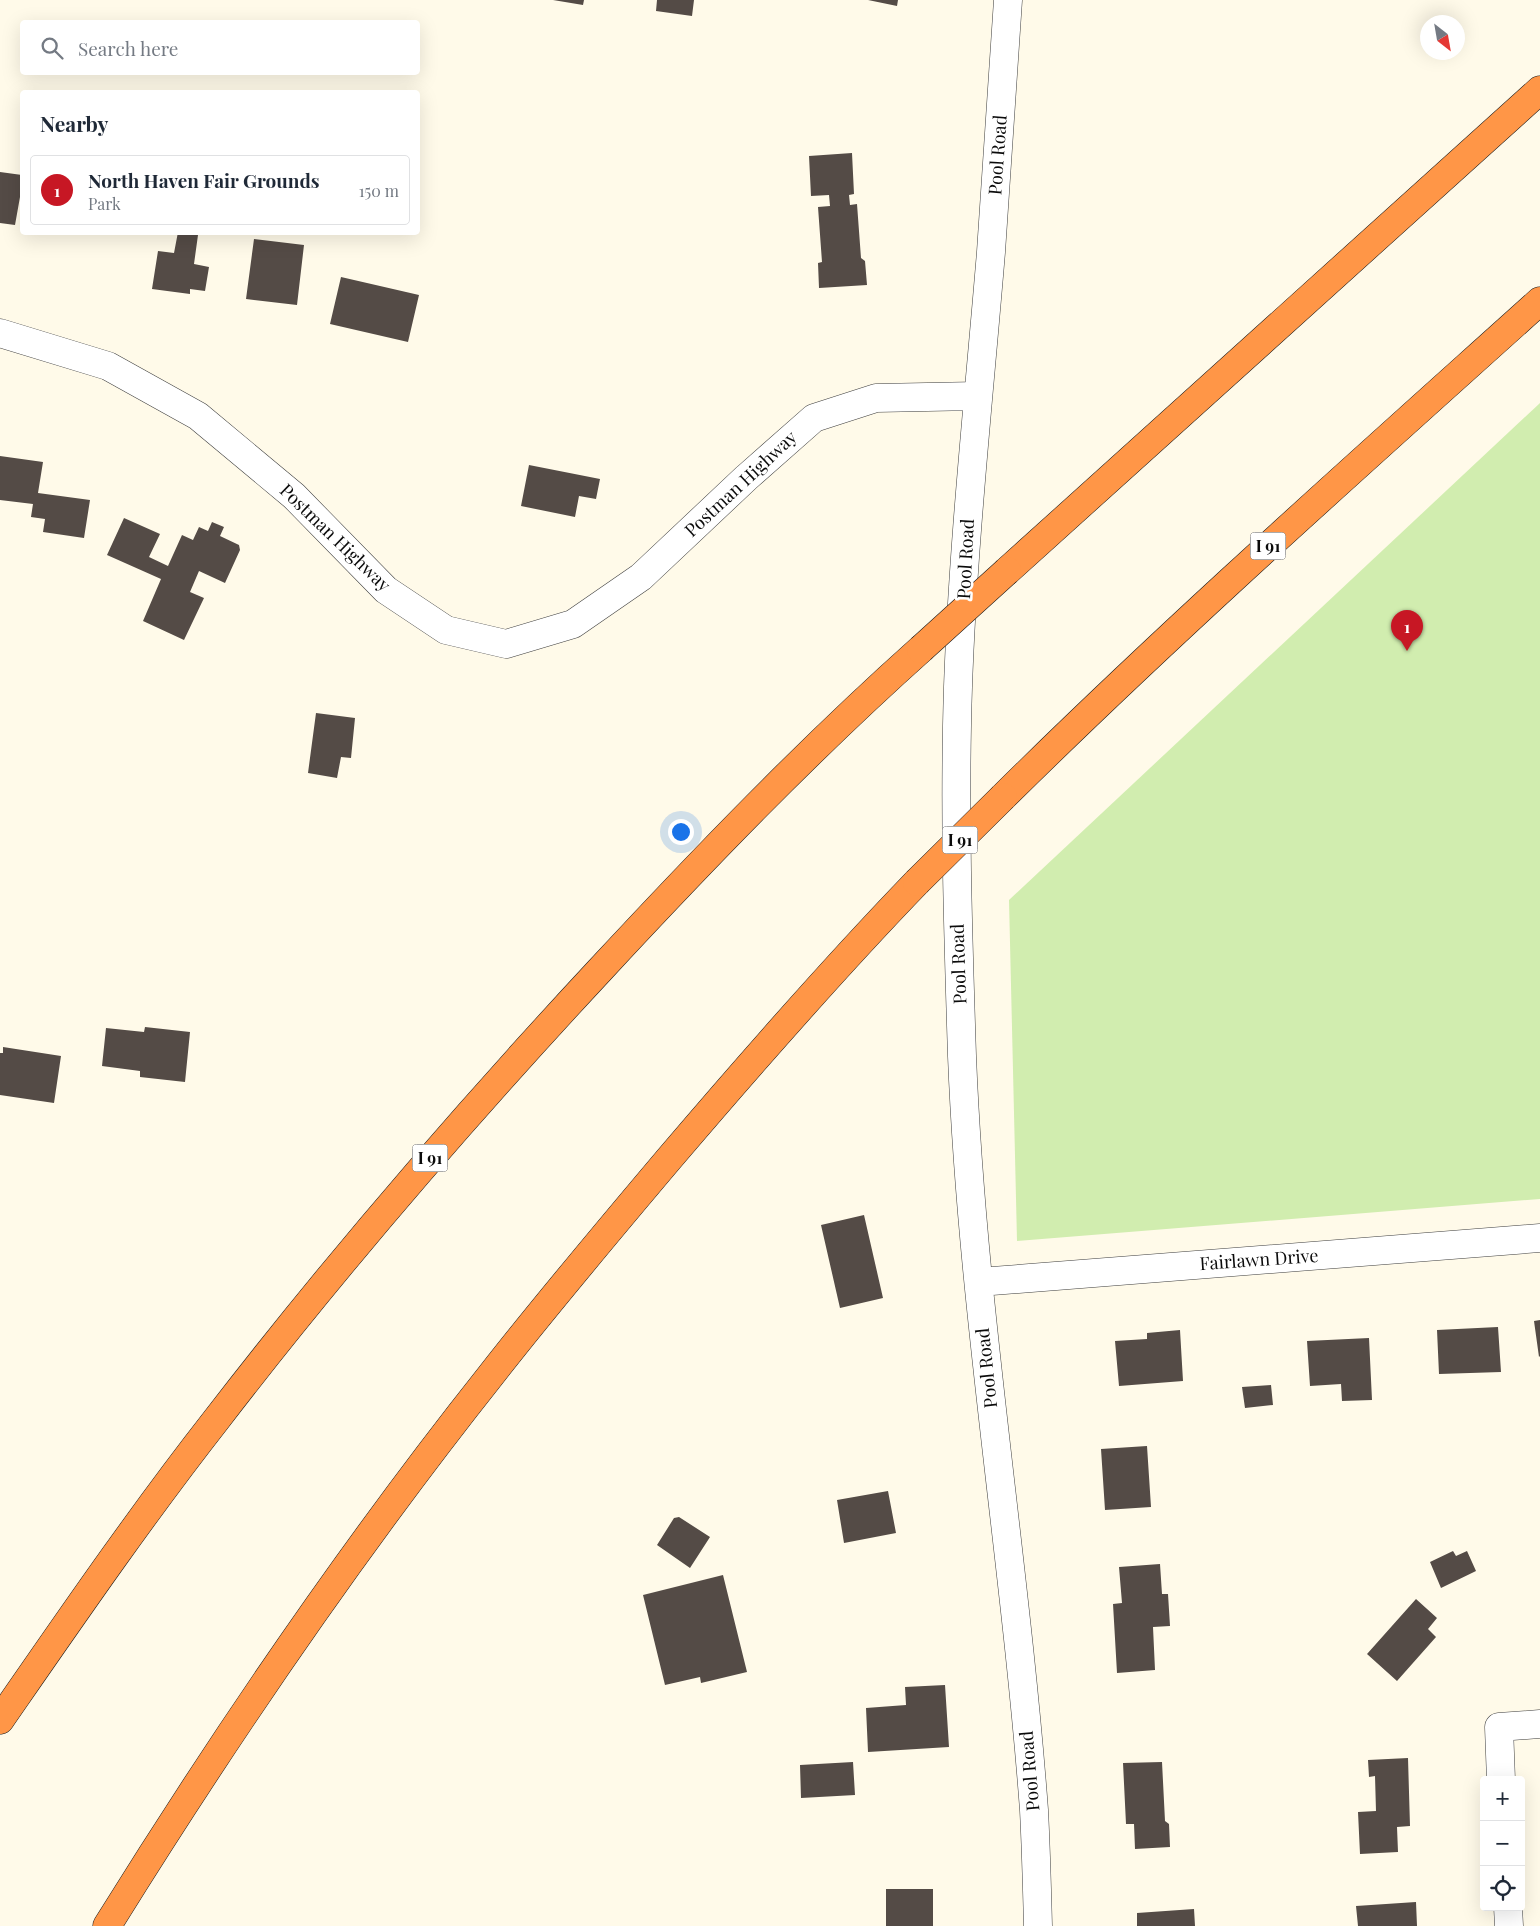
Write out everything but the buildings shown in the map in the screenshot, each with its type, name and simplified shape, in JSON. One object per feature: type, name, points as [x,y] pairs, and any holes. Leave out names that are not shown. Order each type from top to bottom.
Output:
[{"type":"highway","name":"I 91","points":[[0,1720],[104,1570],[215,1420],[301,1312],[419,1171],[546,1028],[691,873],[822,741],[1007,571],[1540,90]]},
{"type":"highway","name":"I 91","points":[[107,1926],[164,1836],[279,1665],[388,1510],[490,1376],[705,1116],[792,1017],[917,882],[1154,652],[1540,301]]},
{"type":"street","name":"Pool Road","points":[[1008,0],[962,616],[957,751],[958,916],[962,1061],[970,1189],[987,1370],[1034,1812],[1038,1926]]},
{"type":"street","name":"Postman Highway","points":[[0,333],[108,366],[198,416],[294,496],[386,590],[446,630],[506,644],[573,624],[641,577],[746,478],[814,418],[876,398],[977,396]]},
{"type":"street","name":"Fairlawn Drive","points":[[979,1282],[1540,1238]]},
{"type":"street","points":[[1501,1776],[1499,1727],[1540,1724]]},
{"type":"street","points":[[1508,1911],[1509,1926]]},
{"type":"green space","points":[[1540,403],[1540,1199],[1017,1241],[1009,900]]},
{"type":"place","name":"North Haven Fair Grounds","points":[[1407,651]]}]
